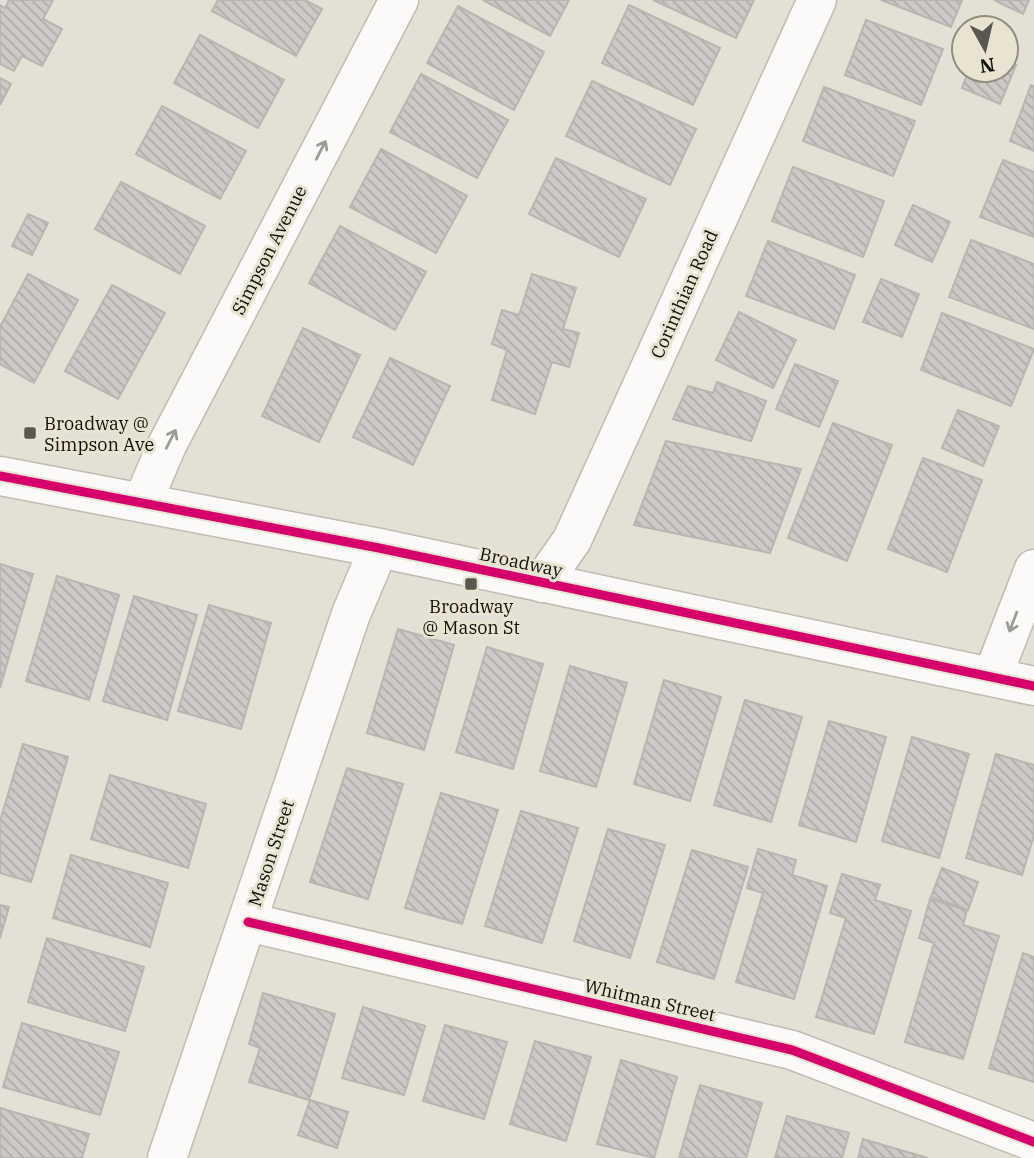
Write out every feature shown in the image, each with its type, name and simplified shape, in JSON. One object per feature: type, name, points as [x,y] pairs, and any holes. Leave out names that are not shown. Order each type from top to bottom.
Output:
[{"type":"street","name":"Simpson Avenue","points":[[143,501],[167,445],[399,0]]},
{"type":"street","name":"Corinthian Road","points":[[542,583],[572,540],[817,0]]},
{"type":"street","name":"Broadway","points":[[0,476],[143,501],[379,548],[1034,685]]},
{"type":"street","name":"Mason Street","points":[[167,1158],[351,614],[379,548]]},
{"type":"street","points":[[993,675],[1034,569]]},
{"type":"street","name":"Whitman Street","points":[[248,922],[792,1050],[1034,1142]]},
{"type":"building","points":[[9,0],[53,0],[43,19],[62,29],[42,66],[22,56],[14,71],[0,64],[0,5],[5,8]]},
{"type":"building","points":[[218,0],[305,0],[322,9],[296,56],[212,11]]},
{"type":"building","points":[[483,0],[569,0],[550,36]]},
{"type":"building","points":[[653,0],[754,0],[736,38]]},
{"type":"building","points":[[881,0],[962,0],[956,14],[950,14],[950,27]]},
{"type":"building","points":[[994,0],[1029,0],[1023,14]]},
{"type":"building","points":[[629,5],[720,48],[693,105],[602,63]]},
{"type":"building","points":[[458,6],[544,52],[514,110],[427,63]]},
{"type":"building","points":[[866,20],[943,49],[921,105],[845,75]]},
{"type":"building","points":[[200,35],[284,80],[258,128],[174,83]]},
{"type":"building","points":[[421,74],[508,120],[477,178],[390,132]]},
{"type":"building","points":[[0,78],[11,84],[0,105]]},
{"type":"building","points":[[592,81],[696,129],[670,185],[566,136]]},
{"type":"building","points":[[964,84],[1008,84],[1000,104],[962,88]]},
{"type":"building","points":[[1031,85],[1034,86],[1034,151],[1010,141]]},
{"type":"building","points":[[824,87],[915,121],[893,176],[803,141]]},
{"type":"building","points":[[162,106],[246,151],[220,199],[136,154]]},
{"type":"building","points":[[381,149],[467,196],[436,253],[350,207]]},
{"type":"building","points":[[556,158],[646,199],[619,257],[529,214]]},
{"type":"building","points":[[1003,160],[1034,172],[1034,237],[980,217]]},
{"type":"building","points":[[793,167],[884,201],[863,257],[772,221]]},
{"type":"building","points":[[121,182],[205,226],[180,274],[95,229]]},
{"type":"building","points":[[913,205],[950,222],[932,262],[895,245]]},
{"type":"building","points":[[28,214],[48,223],[32,255],[12,246]]},
{"type":"building","points":[[340,226],[426,272],[395,330],[309,283]]},
{"type":"building","points":[[971,240],[1034,264],[1034,329],[949,297]]},
{"type":"building","points":[[768,241],[855,275],[834,329],[746,296]]},
{"type":"building","points":[[28,274],[78,300],[34,383],[0,364],[0,327]]},
{"type":"building","points":[[532,274],[576,288],[563,329],[579,333],[569,367],[552,362],[535,414],[492,400],[507,350],[492,344],[502,310],[519,315]]},
{"type":"building","points":[[881,279],[919,294],[902,337],[863,322]]},
{"type":"building","points":[[112,285],[165,313],[118,399],[65,371]]},
{"type":"building","points":[[739,312],[796,340],[773,388],[716,360]]},
{"type":"building","points":[[942,313],[1034,349],[1011,406],[921,370]]},
{"type":"building","points":[[303,328],[360,355],[319,442],[262,416]]},
{"type":"building","points":[[390,358],[450,386],[413,465],[353,437]]},
{"type":"building","points":[[795,364],[838,381],[819,427],[776,409]]},
{"type":"building","points":[[717,382],[766,401],[751,441],[673,419],[688,386],[713,393]]},
{"type":"building","points":[[958,410],[999,426],[983,466],[942,448]]},
{"type":"building","points":[[833,423],[892,445],[847,561],[788,538]]},
{"type":"building","points":[[666,441],[801,469],[770,553],[634,525]]},
{"type":"building","points":[[923,458],[982,480],[947,572],[888,549]]},
{"type":"building","points":[[0,564],[33,574],[0,688]]},
{"type":"building","points":[[57,576],[119,595],[89,700],[26,681]]},
{"type":"building","points":[[134,596],[197,615],[167,720],[103,701]]},
{"type":"building","points":[[209,605],[271,623],[241,729],[178,711]]},
{"type":"building","points":[[398,629],[454,645],[424,750],[367,733]]},
{"type":"building","points":[[487,647],[543,664],[513,769],[456,752]]},
{"type":"building","points":[[570,666],[627,683],[596,787],[540,771]]},
{"type":"building","points":[[664,680],[721,697],[690,801],[634,784]]},
{"type":"building","points":[[745,700],[802,717],[771,822],[714,805]]},
{"type":"building","points":[[829,721],[886,737],[856,842],[799,825]]},
{"type":"building","points":[[912,737],[969,754],[939,858],[882,841]]},
{"type":"building","points":[[23,744],[68,757],[31,882],[0,873],[0,821]]},
{"type":"building","points":[[996,754],[1034,765],[1034,835],[1022,875],[966,858]]},
{"type":"building","points":[[347,768],[403,784],[368,899],[310,882]]},
{"type":"building","points":[[110,775],[206,804],[188,868],[91,839]]},
{"type":"building","points":[[441,793],[498,810],[462,924],[405,908]]},
{"type":"building","points":[[521,811],[578,828],[542,943],[485,926]]},
{"type":"building","points":[[608,829],[665,845],[630,958],[574,941]]},
{"type":"building","points":[[758,849],[796,860],[792,875],[827,886],[794,999],[736,982],[763,893],[747,888]]},
{"type":"building","points":[[692,850],[748,867],[714,979],[657,962]]},
{"type":"building","points":[[71,855],[168,883],[150,947],[53,918]]},
{"type":"building","points":[[942,868],[978,882],[968,910],[931,897]]},
{"type":"building","points":[[842,874],[880,885],[875,900],[911,911],[874,1034],[816,1017],[846,918],[830,913]]},
{"type":"building","points":[[930,899],[967,910],[963,925],[999,936],[963,1059],[905,1042],[934,943],[919,938]]},
{"type":"building","points":[[0,905],[9,907],[0,938]]},
{"type":"building","points":[[47,938],[144,967],[125,1031],[28,1002]]},
{"type":"building","points":[[1023,953],[1034,957],[1034,1082],[989,1068]]},
{"type":"building","points":[[263,993],[335,1014],[309,1100],[249,1082],[260,1048],[249,1044]]},
{"type":"building","points":[[363,1007],[425,1026],[404,1095],[342,1078]]},
{"type":"building","points":[[22,1023],[119,1052],[100,1115],[3,1087]]},
{"type":"building","points":[[445,1025],[507,1042],[484,1119],[423,1101]]},
{"type":"building","points":[[535,1041],[591,1057],[566,1141],[510,1124]]},
{"type":"building","points":[[621,1060],[677,1077],[654,1158],[597,1144]]},
{"type":"building","points":[[700,1085],[762,1103],[746,1158],[679,1158]]},
{"type":"building","points":[[310,1100],[348,1112],[337,1148],[298,1135]]},
{"type":"building","points":[[0,1108],[89,1134],[82,1158],[0,1158]]},
{"type":"building","points":[[787,1116],[849,1133],[842,1158],[775,1158]]},
{"type":"building","points":[[863,1139],[928,1158],[858,1158]]},
{"type":"cycle path","points":[[0,476],[379,548],[1034,686]]},
{"type":"cycle path","points":[[248,922],[792,1050],[1034,1142]]},
{"type":"place","name":"Broadway @ Simpson Ave","points":[[30,433]]},
{"type":"place","name":"Broadway @ Mason St","points":[[471,584]]}]
